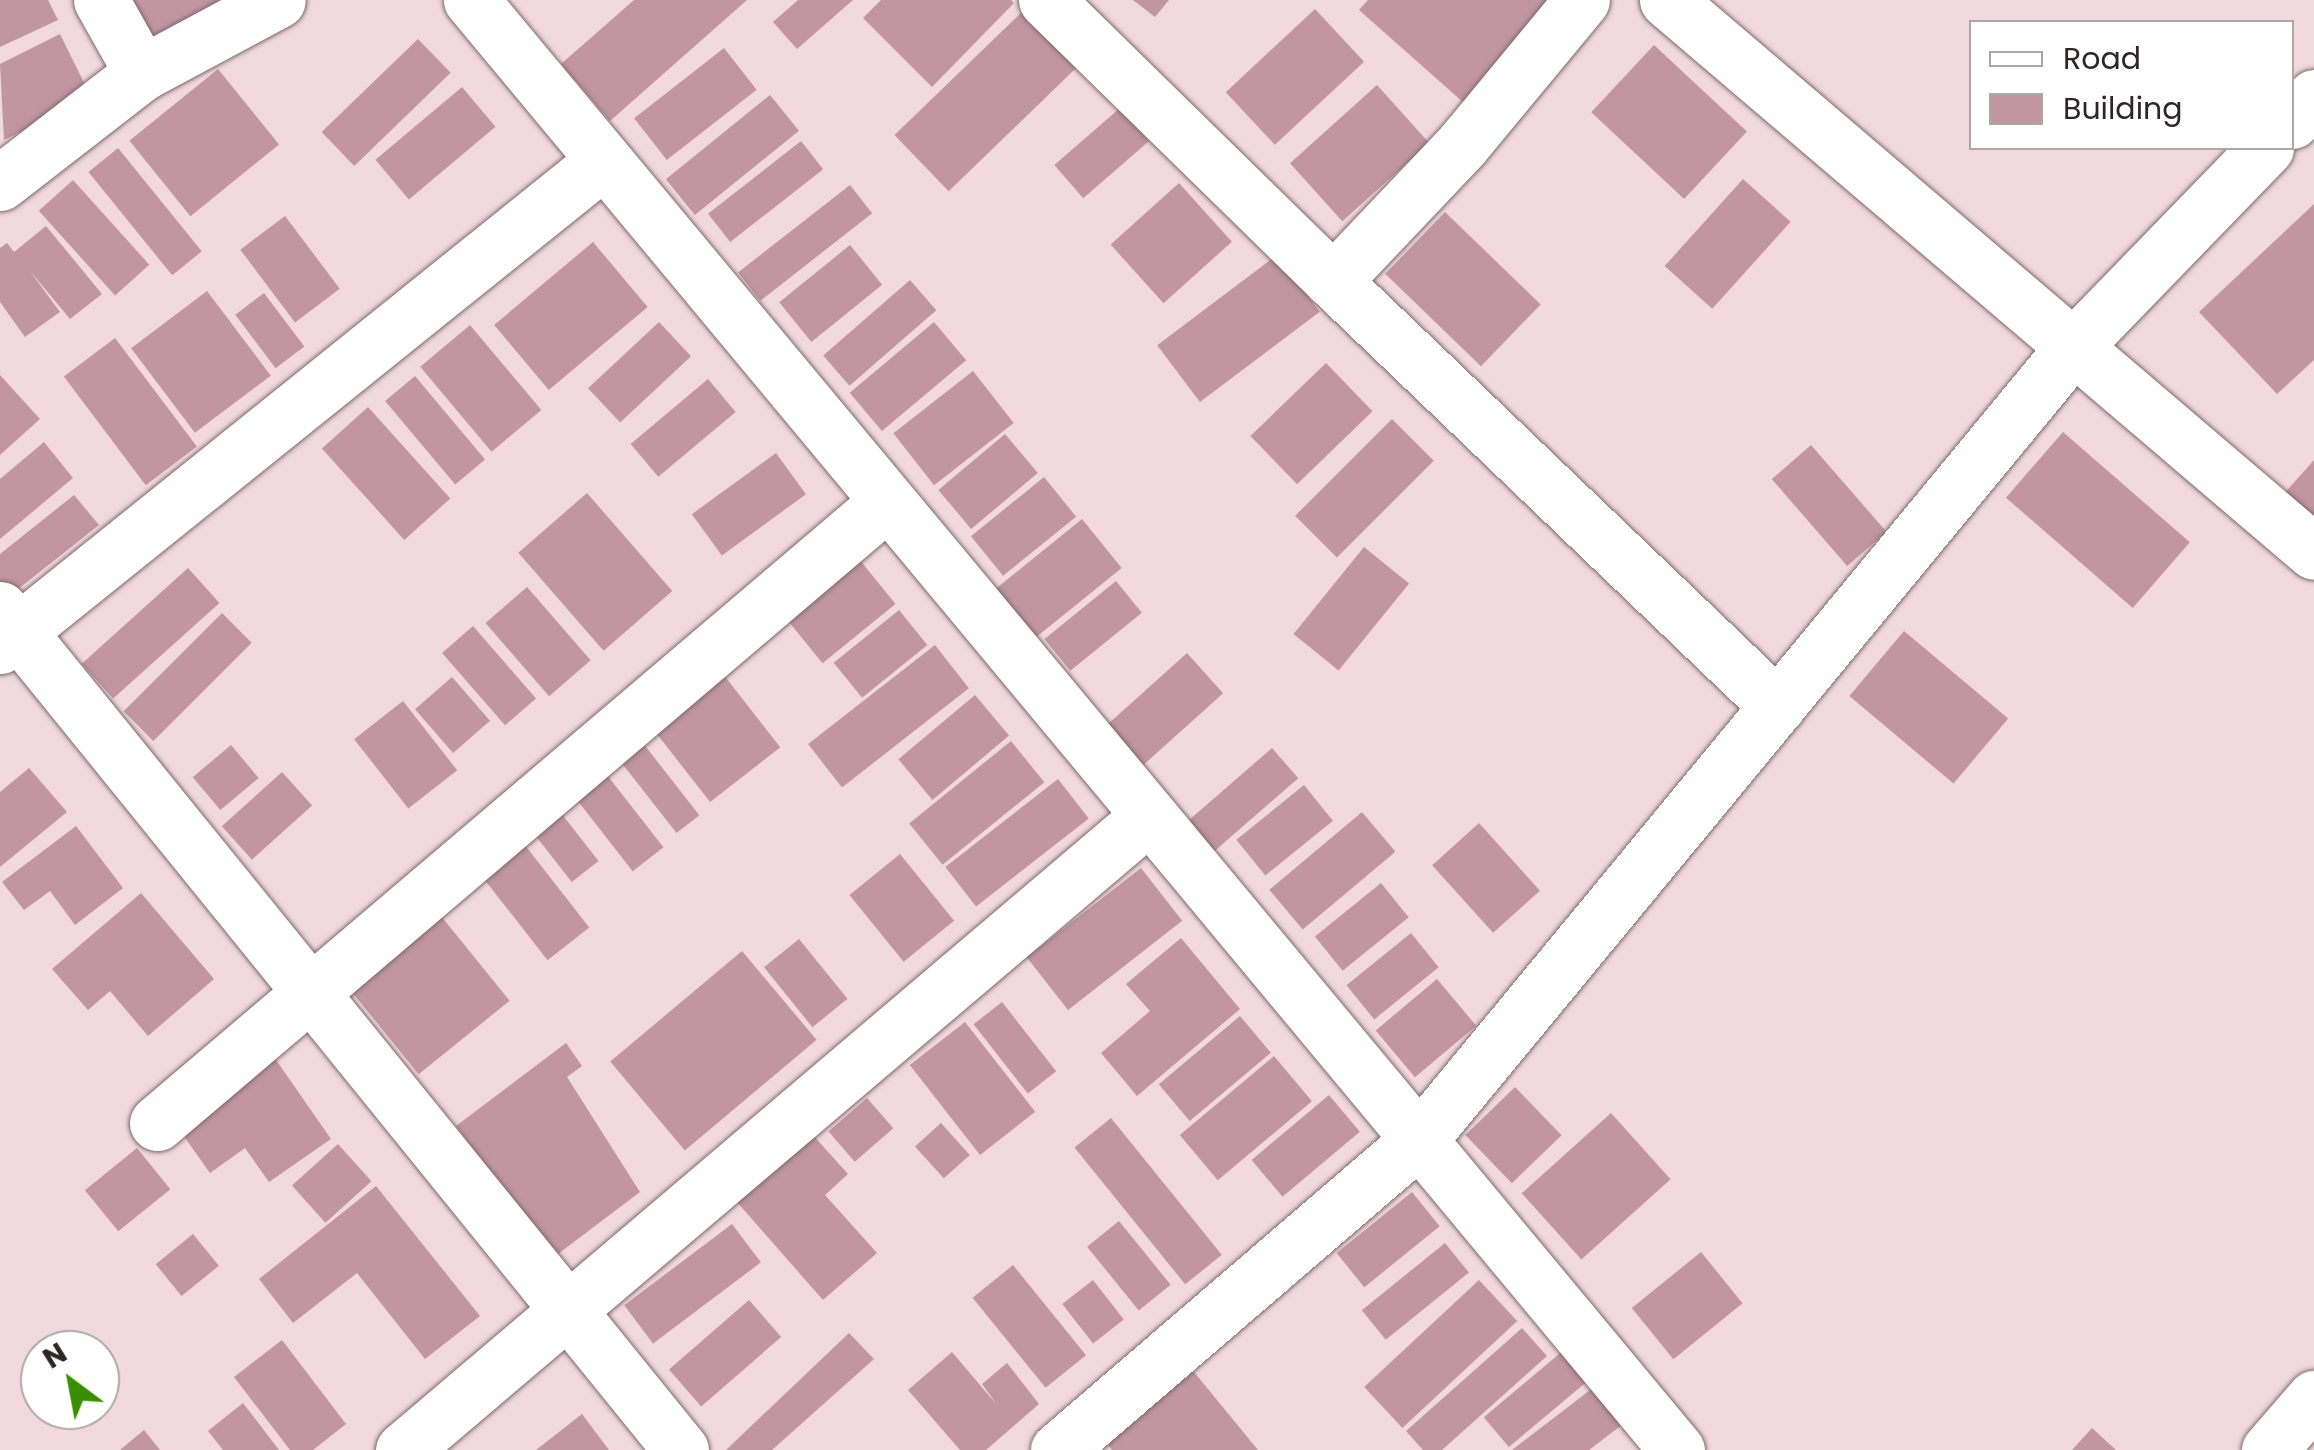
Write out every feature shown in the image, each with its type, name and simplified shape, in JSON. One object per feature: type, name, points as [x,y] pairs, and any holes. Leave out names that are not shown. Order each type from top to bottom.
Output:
[{"type":"street","points":[[100,0],[142,73]]},
{"type":"street","points":[[0,183],[142,73],[278,0]]},
{"type":"street","points":[[471,0],[602,163],[1676,1450]]},
{"type":"street","points":[[1046,0],[1777,706]]},
{"type":"street","points":[[1333,281],[1462,145],[1582,0]]},
{"type":"street","points":[[1666,0],[2314,552]]},
{"type":"street","points":[[2294,118],[2314,97]]},
{"type":"street","points":[[1058,1450],[1420,1139],[2074,346],[2264,150]]},
{"type":"street","points":[[602,163],[7,629],[681,1450]]},
{"type":"street","points":[[157,1123],[886,502]]},
{"type":"street","points":[[403,1450],[1150,816]]},
{"type":"street","points":[[2268,1450],[2314,1398]]},
{"type":"building","points":[[0,0],[48,0],[58,20],[0,47]]},
{"type":"building","points":[[115,0],[234,0],[143,51]]},
{"type":"building","points":[[634,0],[747,0],[610,121],[561,64]]},
{"type":"building","points":[[798,0],[853,0],[797,49],[773,22]]},
{"type":"building","points":[[881,0],[1014,3],[932,87],[863,18]]},
{"type":"building","points":[[1133,0],[1169,0],[1155,17]]},
{"type":"building","points":[[1368,0],[1556,0],[1464,103],[1359,10]]},
{"type":"building","points":[[1315,9],[1364,62],[1275,145],[1226,92]]},
{"type":"building","points":[[1024,10],[1078,66],[949,191],[895,135]]},
{"type":"building","points":[[60,34],[91,97],[4,140],[0,64]]},
{"type":"building","points":[[418,39],[451,73],[354,166],[322,132]]},
{"type":"building","points":[[1654,45],[1747,132],[1684,199],[1591,112]]},
{"type":"building","points":[[724,48],[757,90],[667,160],[634,118]]},
{"type":"building","points":[[218,69],[279,144],[190,216],[129,141]]},
{"type":"building","points":[[1377,85],[1429,143],[1342,221],[1290,163]]},
{"type":"building","points":[[462,87],[495,127],[409,199],[375,160]]},
{"type":"building","points":[[770,95],[799,131],[695,215],[666,179]]},
{"type":"building","points":[[1120,108],[1149,141],[1083,198],[1054,165]]},
{"type":"building","points":[[801,141],[823,169],[730,242],[708,214]]},
{"type":"building","points":[[118,148],[202,251],[172,275],[88,172]]},
{"type":"building","points":[[1743,179],[1791,222],[1712,309],[1665,266]]},
{"type":"building","points":[[73,180],[149,265],[115,295],[39,211]]},
{"type":"building","points":[[1179,183],[1232,242],[1163,303],[1111,245]]},
{"type":"building","points":[[850,185],[872,213],[760,301],[738,272]]},
{"type":"building","points":[[2314,204],[2314,360],[2277,394],[2199,312]]},
{"type":"building","points":[[1445,212],[1541,304],[1481,366],[1385,274]]},
{"type":"building","points":[[285,216],[340,289],[295,322],[240,250]]},
{"type":"building","points":[[46,226],[102,294],[70,319],[30,271],[60,312],[25,337],[0,302],[0,248],[7,243],[14,252]]},
{"type":"building","points":[[593,242],[648,307],[549,390],[494,325]]},
{"type":"building","points":[[850,245],[882,285],[811,342],[779,302]]},
{"type":"building","points":[[1277,255],[1320,312],[1200,402],[1157,345]]},
{"type":"building","points":[[910,280],[936,310],[849,386],[823,355]]},
{"type":"building","points":[[207,291],[271,376],[195,433],[131,348]]},
{"type":"building","points":[[264,293],[304,347],[276,368],[235,315]]},
{"type":"building","points":[[659,322],[691,356],[620,423],[588,388]]},
{"type":"building","points":[[934,322],[966,360],[882,431],[850,393]]},
{"type":"building","points":[[470,325],[541,410],[492,452],[420,367]]},
{"type":"building","points":[[115,338],[197,447],[146,485],[64,377]]},
{"type":"building","points":[[1326,363],[1373,411],[1297,484],[1250,436]]},
{"type":"building","points":[[973,371],[1014,423],[934,485],[893,433]]},
{"type":"building","points":[[0,375],[40,419],[0,455]]},
{"type":"building","points":[[415,376],[485,459],[455,485],[385,401]]},
{"type":"building","points":[[708,379],[736,412],[658,477],[631,444]]},
{"type":"building","points":[[368,407],[450,498],[404,540],[322,448]]},
{"type":"building","points":[[1392,419],[1434,461],[1337,558],[1295,516]]},
{"type":"building","points":[[2063,432],[2190,542],[2133,608],[2006,498]]},
{"type":"building","points":[[1005,434],[1038,473],[971,529],[938,490]]},
{"type":"building","points":[[44,442],[73,478],[0,539],[0,479]]},
{"type":"building","points":[[1811,445],[1886,532],[1847,566],[1772,479]]},
{"type":"building","points":[[776,453],[806,494],[722,555],[692,514]]},
{"type":"building","points":[[2314,460],[2314,522],[2283,495]]},
{"type":"building","points":[[1044,477],[1076,517],[1003,576],[971,536]]},
{"type":"building","points":[[587,493],[672,591],[604,651],[518,553]]},
{"type":"building","points":[[74,495],[99,525],[8,597],[0,587],[0,554]]},
{"type":"building","points":[[1082,519],[1122,568],[1031,641],[992,592]]},
{"type":"building","points":[[1364,547],[1409,584],[1339,671],[1294,634]]},
{"type":"building","points":[[859,559],[896,604],[822,663],[786,618]]},
{"type":"building","points":[[188,568],[219,603],[113,699],[82,664]]},
{"type":"building","points":[[1116,581],[1142,613],[1070,671],[1045,639]]},
{"type":"building","points":[[527,587],[591,660],[549,696],[485,623]]},
{"type":"building","points":[[899,610],[927,645],[862,698],[834,663]]},
{"type":"building","points":[[222,613],[252,643],[153,741],[124,711]]},
{"type":"building","points":[[473,626],[536,698],[505,725],[442,653]]},
{"type":"building","points":[[1904,631],[2008,718],[1954,784],[1849,696]]},
{"type":"building","points":[[935,645],[969,688],[842,787],[808,744]]},
{"type":"building","points":[[1187,653],[1223,693],[1144,765],[1107,725]]},
{"type":"building","points":[[723,674],[780,747],[710,802],[653,729]]},
{"type":"building","points":[[452,677],[490,721],[453,753],[415,709]]},
{"type":"building","points":[[975,695],[1009,736],[932,800],[898,759]]},
{"type":"building","points":[[403,701],[457,770],[408,809],[354,739]]},
{"type":"building","points":[[639,738],[699,815],[676,833],[616,756]]},
{"type":"building","points":[[1011,741],[1044,782],[943,865],[909,823]]},
{"type":"building","points":[[231,745],[259,778],[220,810],[193,777]]},
{"type":"building","points":[[1272,748],[1298,778],[1214,851],[1188,821]]},
{"type":"building","points":[[600,766],[663,847],[633,871],[569,790]]},
{"type":"building","points":[[29,768],[67,812],[0,867],[0,792]]},
{"type":"building","points":[[282,772],[312,805],[252,860],[222,826]]},
{"type":"building","points":[[1058,779],[1089,818],[976,906],[945,867]]},
{"type":"building","points":[[1304,785],[1333,821],[1265,875],[1236,840]]},
{"type":"building","points":[[1362,812],[1395,852],[1303,930],[1269,890]]},
{"type":"building","points":[[561,813],[599,861],[572,882],[534,834]]},
{"type":"building","points":[[1479,823],[1540,891],[1493,933],[1432,865]]},
{"type":"building","points":[[76,826],[123,888],[75,925],[50,891],[24,910],[2,882]]},
{"type":"building","points":[[524,844],[589,928],[547,960],[482,877]]},
{"type":"building","points":[[900,854],[954,921],[904,962],[849,895]]},
{"type":"building","points":[[1141,868],[1182,921],[1068,1010],[1027,957]]},
{"type":"building","points":[[1381,883],[1409,917],[1343,971],[1315,936]]},
{"type":"building","points":[[141,893],[214,979],[148,1036],[110,991],[88,1010],[52,969]]},
{"type":"building","points":[[441,916],[510,1001],[419,1074],[350,990]]},
{"type":"building","points":[[1411,933],[1439,967],[1374,1019],[1346,985]]},
{"type":"building","points":[[1181,938],[1240,1009],[1137,1096],[1101,1053],[1150,1011],[1126,984]]},
{"type":"building","points":[[799,939],[847,999],[812,1027],[764,967]]},
{"type":"building","points":[[742,951],[817,1040],[685,1150],[610,1062]]},
{"type":"building","points":[[1437,979],[1476,1026],[1415,1077],[1376,1030]]},
{"type":"building","points":[[1002,1002],[1056,1071],[1028,1094],[974,1024]]},
{"type":"building","points":[[1240,1016],[1271,1053],[1190,1121],[1159,1084]]},
{"type":"building","points":[[965,1022],[1035,1112],[980,1155],[910,1065]]},
{"type":"building","points":[[566,1043],[582,1066],[567,1077],[640,1192],[554,1257],[456,1126]]},
{"type":"building","points":[[1274,1056],[1312,1101],[1218,1180],[1180,1135]]},
{"type":"building","points":[[274,1057],[331,1139],[269,1182],[245,1148],[210,1173],[176,1125]]},
{"type":"building","points":[[1515,1087],[1562,1135],[1512,1183],[1465,1135]]},
{"type":"building","points":[[1329,1095],[1360,1132],[1282,1197],[1252,1160]]},
{"type":"building","points":[[867,1098],[893,1128],[855,1162],[829,1131]]},
{"type":"building","points":[[1611,1113],[1671,1179],[1581,1259],[1522,1193]]},
{"type":"building","points":[[1111,1118],[1222,1255],[1185,1284],[1074,1148]]},
{"type":"building","points":[[941,1123],[970,1155],[944,1178],[915,1146]]},
{"type":"building","points":[[812,1134],[848,1174],[825,1195],[877,1253],[823,1300],[736,1201]]},
{"type":"building","points":[[338,1144],[371,1181],[325,1223],[292,1185]]},
{"type":"building","points":[[137,1148],[170,1189],[118,1231],[85,1190]]},
{"type":"building","points":[[376,1186],[480,1316],[425,1359],[357,1273],[293,1323],[259,1279]]},
{"type":"building","points":[[1412,1192],[1440,1226],[1364,1287],[1337,1253]]},
{"type":"building","points":[[1119,1221],[1171,1285],[1139,1311],[1087,1247]]},
{"type":"building","points":[[732,1224],[761,1262],[653,1344],[624,1305]]},
{"type":"building","points":[[193,1234],[219,1266],[181,1296],[156,1264]]},
{"type":"building","points":[[1445,1243],[1469,1273],[1386,1340],[1362,1310]]},
{"type":"building","points":[[1701,1252],[1743,1303],[1673,1359],[1632,1308]]},
{"type":"building","points":[[1013,1265],[1086,1355],[1046,1388],[973,1298]]},
{"type":"building","points":[[1093,1280],[1124,1319],[1093,1343],[1062,1304]]},
{"type":"building","points":[[1479,1280],[1517,1321],[1402,1428],[1364,1387]]},
{"type":"building","points":[[749,1300],[781,1337],[701,1407],[669,1370]]},
{"type":"building","points":[[1522,1328],[1547,1356],[1442,1450],[1423,1450],[1406,1431]]},
{"type":"building","points":[[849,1333],[874,1359],[772,1450],[726,1450]]},
{"type":"building","points":[[282,1340],[346,1424],[313,1450],[290,1450],[234,1377]]},
{"type":"building","points":[[1565,1349],[1590,1379],[1509,1447],[1484,1417]]},
{"type":"building","points":[[952,1352],[997,1405],[982,1384],[1007,1363],[1039,1404],[986,1450],[960,1450],[908,1390]]},
{"type":"building","points":[[1185,1361],[1258,1450],[1112,1450],[1097,1431]]},
{"type":"building","points":[[1598,1384],[1627,1421],[1589,1450],[1512,1450]]},
{"type":"building","points":[[243,1403],[279,1450],[223,1450],[208,1431]]},
{"type":"building","points":[[582,1414],[609,1450],[536,1450]]},
{"type":"building","points":[[2092,1428],[2116,1450],[2072,1450]]},
{"type":"building","points":[[144,1430],[160,1450],[120,1450]]}]
